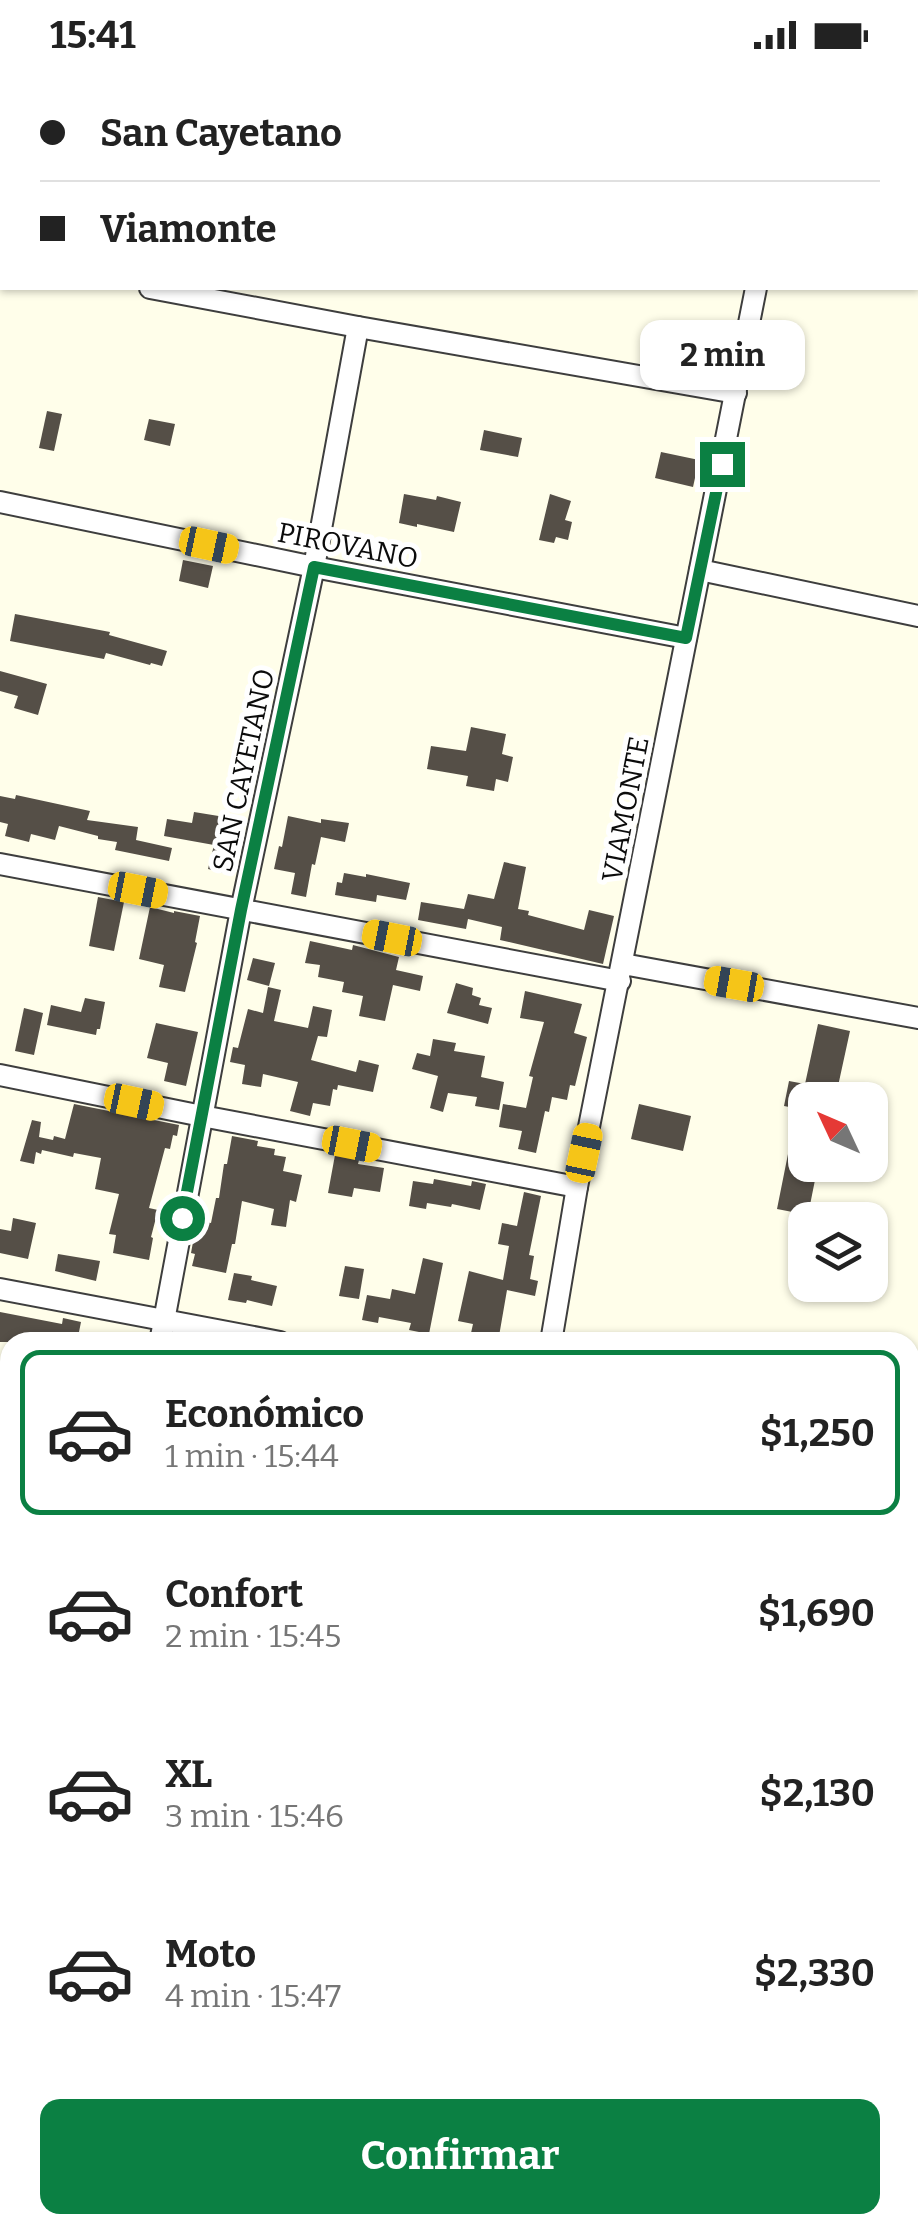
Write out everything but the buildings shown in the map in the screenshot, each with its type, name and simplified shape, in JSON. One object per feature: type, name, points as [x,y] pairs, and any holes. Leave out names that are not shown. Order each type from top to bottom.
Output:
[{"type":"street","points":[[161,290],[736,393]]},
{"type":"street","name":"VIAMONTE","points":[[552,1332],[756,290]]},
{"type":"street","name":"SAN CAYETANO","points":[[161,1332],[358,327]]},
{"type":"street","name":"PIROVANO","points":[[0,502],[686,638]]},
{"type":"street","points":[[700,570],[918,616]]},
{"type":"street","points":[[0,864],[241,910],[918,1018]]},
{"type":"street","points":[[0,1074],[578,1187]]},
{"type":"street","points":[[0,1289],[227,1332]]},
{"type":"street","points":[[0,1622],[0,1648]]},
{"type":"route","points":[[182,1218],[241,910],[314,567],[686,638],[722,464]]}]
